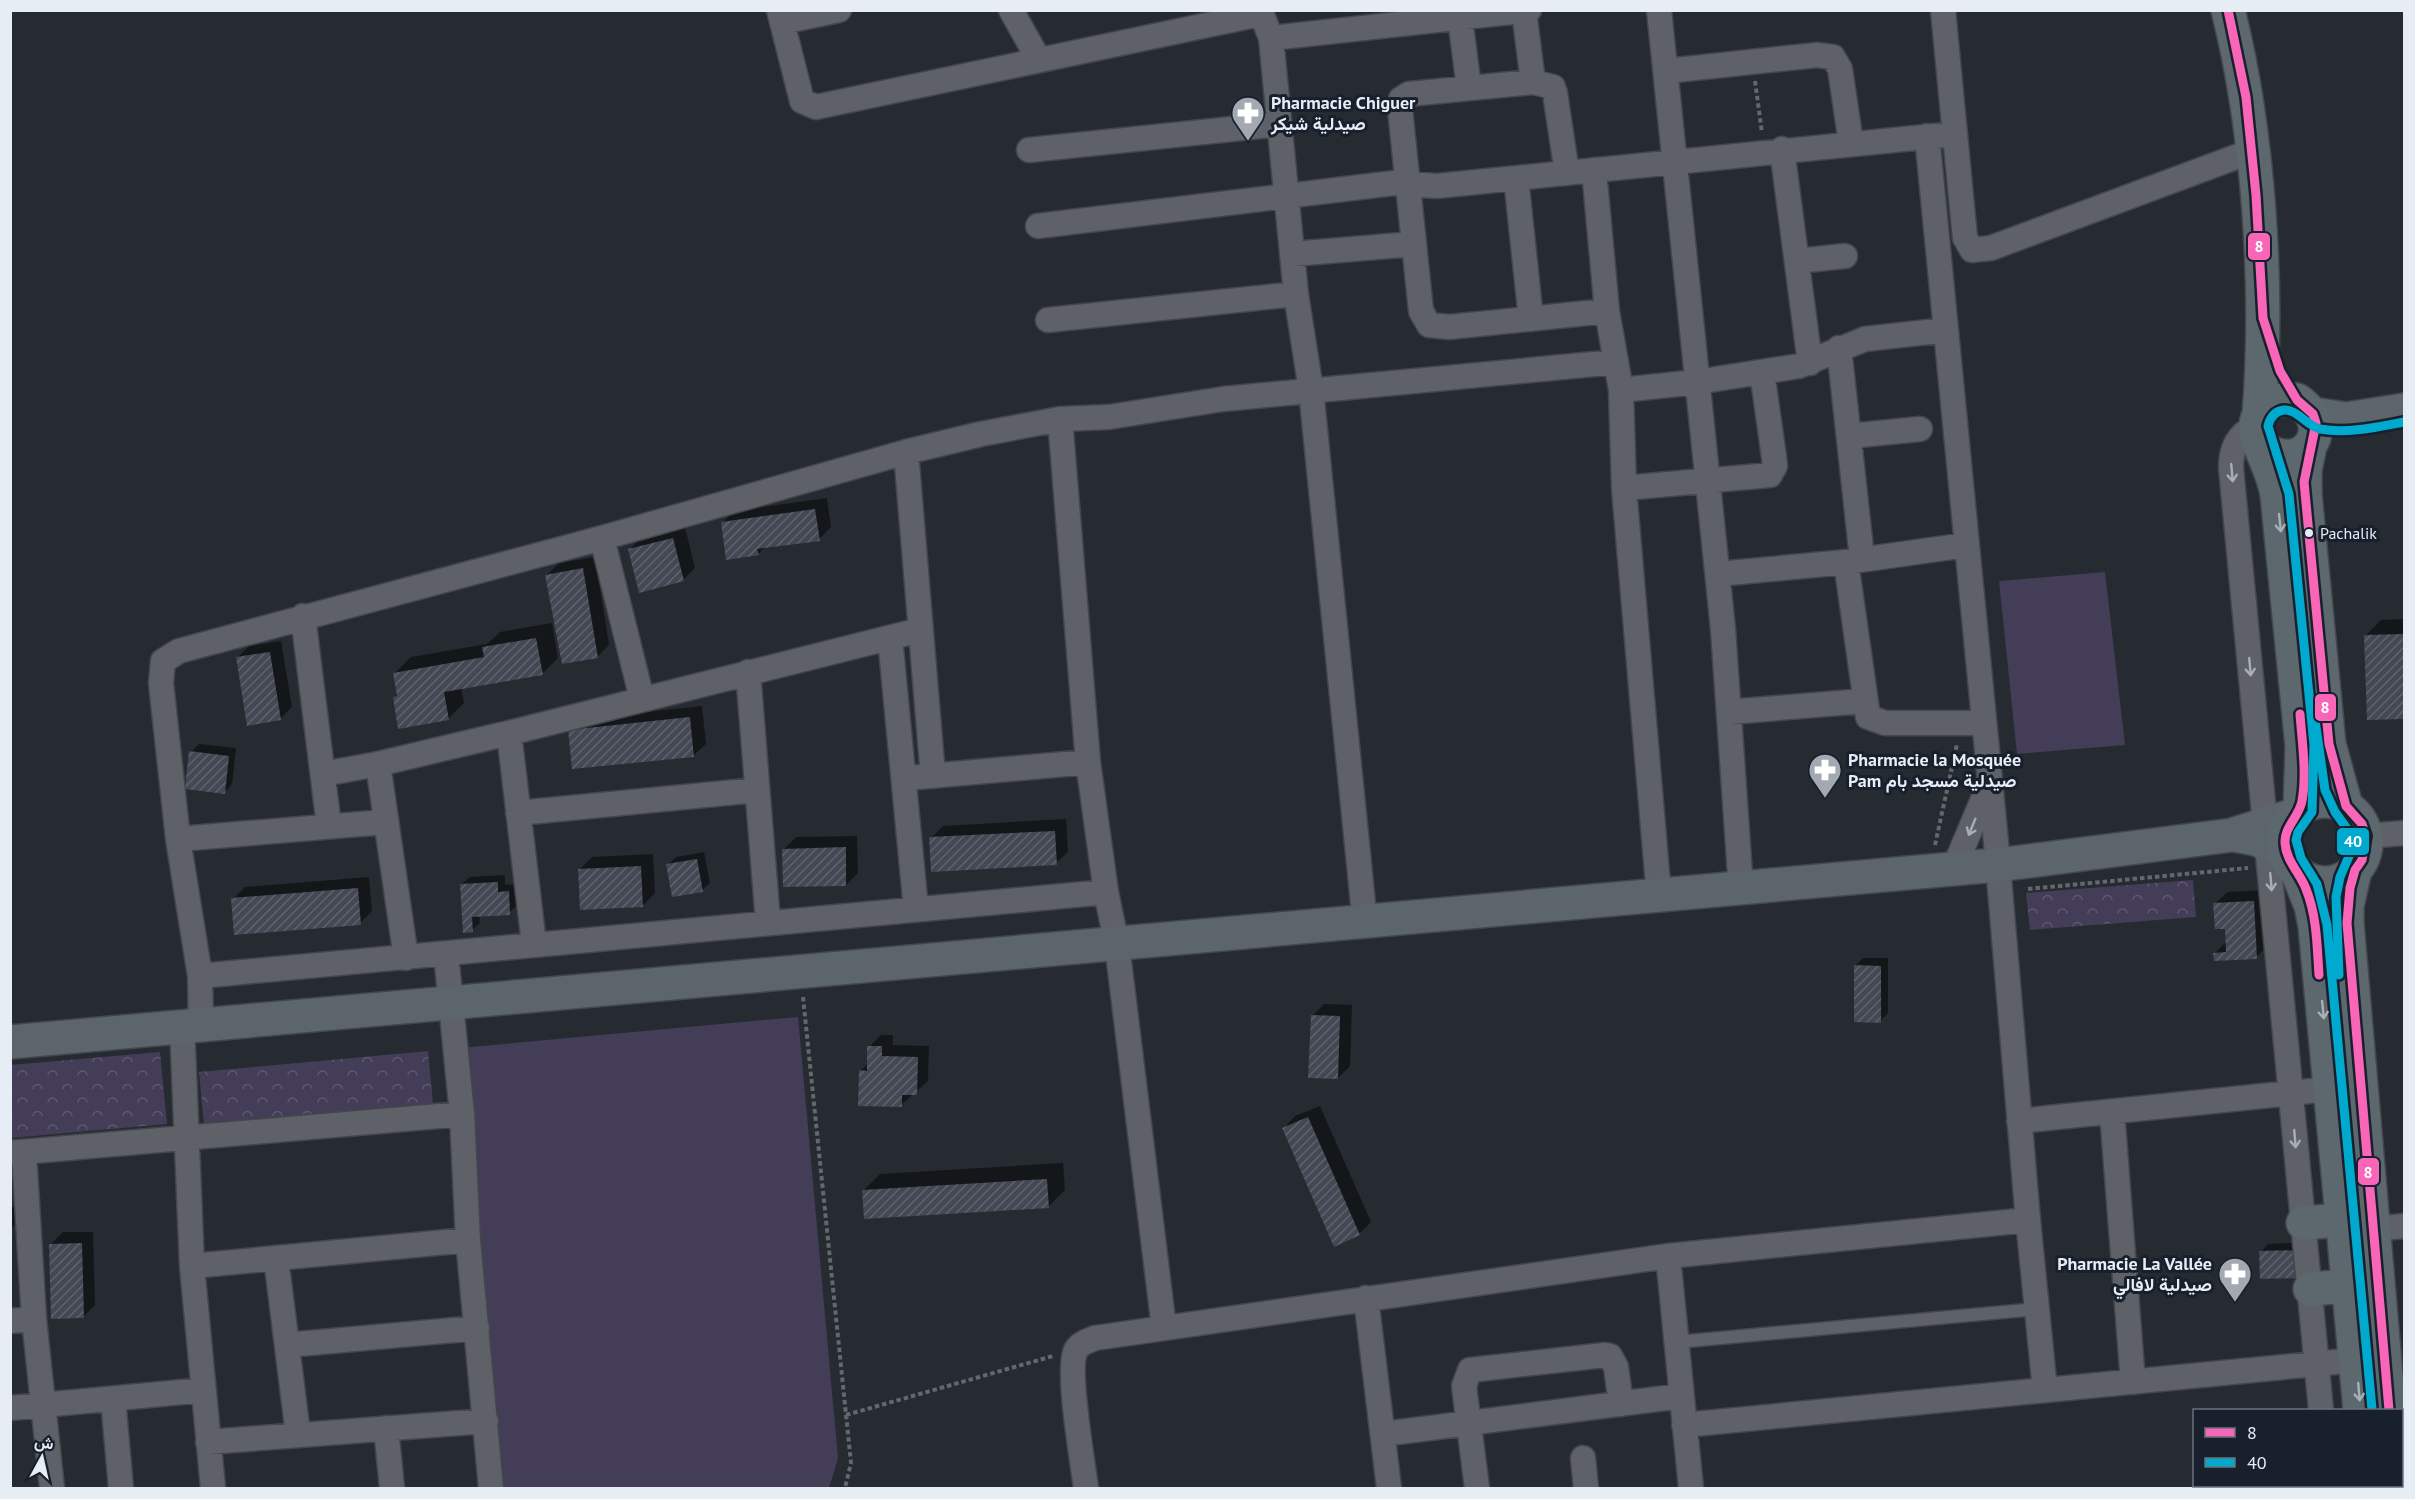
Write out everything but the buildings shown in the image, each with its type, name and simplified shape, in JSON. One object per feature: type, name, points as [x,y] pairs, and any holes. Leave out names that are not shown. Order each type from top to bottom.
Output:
[{"type":"main road","points":[[2228,10],[2239,57],[2252,151],[2263,318],[2259,429],[2275,483],[2302,746],[2283,841],[2312,906],[2331,1089],[2389,1409]]},
{"type":"main road","points":[[10,1042],[191,1024],[451,1004],[1741,889],[1997,865],[2232,835],[2283,841],[2319,882],[2344,878],[2355,870],[2362,860],[2366,836],[2362,824],[2346,806],[2334,765],[2326,712],[2305,494],[2308,424],[2280,371],[2263,318]]},
{"type":"main road","points":[[2259,429],[2266,406],[2275,400],[2308,424],[2335,418],[2358,418],[2404,410]]},
{"type":"main road","points":[[2259,429],[2280,457],[2291,457],[2308,424]]},
{"type":"main road","points":[[2283,841],[2317,802],[2327,801],[2346,806]]},
{"type":"main road","points":[[2355,870],[2348,897],[2347,924],[2357,1224],[2349,1286],[2360,1409]]},
{"type":"main road","points":[[2303,1223],[2357,1224]]},
{"type":"main road","points":[[2310,1289],[2349,1286]]},
{"type":"street","points":[[839,10],[781,16],[802,101],[816,107],[1260,12],[1271,38],[1296,294],[1311,390],[1365,923]]},
{"type":"street","points":[[1011,10],[1039,60]]},
{"type":"street","points":[[1271,38],[1357,20],[1461,18],[1529,10]]},
{"type":"street","points":[[1659,10],[1677,161],[1697,382],[1718,574],[1741,889]]},
{"type":"street","points":[[1942,10],[1965,238],[1972,250],[1980,250],[2252,151]]},
{"type":"street","points":[[1524,11],[1533,82]]},
{"type":"street","points":[[1461,18],[1469,88]]},
{"type":"street","points":[[1666,71],[1817,55],[1833,57],[1840,69],[1851,143]]},
{"type":"street","points":[[1567,173],[1553,87],[1533,82],[1409,94],[1401,99],[1413,244],[1422,311],[1429,325],[1449,327],[1607,311]]},
{"type":"street","points":[[1029,150],[1280,124]]},
{"type":"street","points":[[1038,226],[1288,195],[1408,183],[1437,186],[1773,150],[1954,134]]},
{"type":"street","points":[[1927,136],[1966,545],[1972,723],[1989,785],[2045,1390]]},
{"type":"street","points":[[1773,150],[1797,261],[1810,363]]},
{"type":"street","points":[[1594,170],[1607,311],[1621,390],[1624,488],[1659,896]]},
{"type":"street","points":[[1516,178],[1531,319]]},
{"type":"street","points":[[1293,254],[1413,244]]},
{"type":"street","points":[[1797,261],[1845,256]]},
{"type":"street","points":[[1048,320],[1296,294]]},
{"type":"street","points":[[1621,390],[1762,372],[1810,363],[1839,348],[1865,339],[1946,330]]},
{"type":"street","points":[[1839,348],[1849,436],[1854,560],[1864,701],[1868,717],[1885,723],[1972,723]]},
{"type":"street","points":[[213,1488],[192,1266],[188,1137],[191,1024],[200,976],[178,839],[160,682],[163,661],[179,651],[303,616],[602,538],[906,452],[1060,419],[1108,417],[1223,399],[1616,362]]},
{"type":"street","points":[[1624,488],[1764,476],[1774,471],[1762,372]]},
{"type":"street","points":[[1060,419],[1088,762],[1106,892],[1117,945],[1164,1328]]},
{"type":"street","points":[[1849,436],[1920,429]]},
{"type":"street","points":[[2259,429],[2244,432],[2236,442],[2231,454],[2231,468],[2283,841],[2291,1094],[2321,1409]]},
{"type":"street","points":[[906,452],[933,776]]},
{"type":"street","points":[[602,538],[642,699]]},
{"type":"street","points":[[1718,574],[1854,560],[1966,545]]},
{"type":"street","points":[[303,616],[329,826]]},
{"type":"street","points":[[323,774],[378,764],[509,733],[920,630]]},
{"type":"street","points":[[890,638],[916,909]]},
{"type":"street","points":[[748,672],[768,922]]},
{"type":"street","points":[[1729,712],[1864,701]]},
{"type":"street","points":[[509,733],[534,944]]},
{"type":"street","points":[[904,778],[1088,762]]},
{"type":"street","points":[[378,764],[406,958]]},
{"type":"street","points":[[1954,868],[1989,785]]},
{"type":"street","points":[[518,813],[757,790]]},
{"type":"street","points":[[178,839],[385,822]]},
{"type":"street","points":[[2366,836],[2404,833]]},
{"type":"street","points":[[200,976],[1106,892]]},
{"type":"street","points":[[446,954],[462,1114],[468,1239],[491,1488]]},
{"type":"street","points":[[2019,1121],[2331,1089]]},
{"type":"street","points":[[2112,1112],[2133,1382]]},
{"type":"street","points":[[52,1488],[17,1152],[462,1114]]},
{"type":"street","points":[[1086,1488],[1073,1358],[1077,1349],[1095,1338],[1668,1256],[2028,1220]]},
{"type":"street","points":[[2357,1224],[2404,1226]]},
{"type":"street","points":[[192,1266],[468,1239]]},
{"type":"street","points":[[1668,1256],[1690,1488]]},
{"type":"street","points":[[276,1258],[298,1434]]},
{"type":"street","points":[[1366,1298],[1389,1488]]},
{"type":"street","points":[[10,1322],[34,1319]]},
{"type":"street","points":[[287,1345],[477,1328]]},
{"type":"street","points":[[1477,1488],[1465,1379],[1467,1374],[1476,1368],[1605,1354],[1610,1356],[1616,1367],[1621,1404]]},
{"type":"street","points":[[1684,1425],[2356,1360]]},
{"type":"street","points":[[10,1408],[204,1390]]},
{"type":"street","points":[[1383,1434],[1681,1396]]},
{"type":"street","points":[[112,1399],[121,1488]]},
{"type":"street","points":[[208,1442],[486,1421]]},
{"type":"street","points":[[386,1428],[392,1488]]},
{"type":"street","points":[[1583,1458],[1586,1488]]},
{"type":"lane","points":[[1677,1342],[2036,1309]]},
{"type":"path","points":[[1753,62],[1773,150]]},
{"type":"path","points":[[1924,847],[1935,846],[1972,723]]},
{"type":"path","points":[[2021,890],[2283,841]]},
{"type":"path","points":[[800,973],[851,1463],[845,1488]]},
{"type":"path","points":[[846,1415],[1077,1349]]},
{"type":"green space","points":[[2105,572],[2125,745],[2017,754],[1999,581]]},
{"type":"green space","points":[[2193,880],[2196,917],[2030,930],[2026,893]]},
{"type":"green space","points":[[798,1017],[838,1458],[829,1488],[501,1488],[460,1048]]},
{"type":"green space","points":[[428,1051],[433,1104],[204,1125],[199,1072]]},
{"type":"green space","points":[[160,1052],[167,1124],[11,1138],[11,1065]]},
{"type":"transit line","name":"8","points":[[2228,10],[2246,97],[2256,195],[2263,318],[2280,371],[2297,400],[2313,414],[2316,423],[2304,482],[2329,744],[2346,806],[2362,824],[2366,836],[2362,860],[2355,870],[2350,888],[2347,923],[2389,1409]]},
{"type":"transit line","name":"40","points":[[2372,1409],[2327,925],[2317,884],[2301,858],[2296,840],[2298,832],[2312,812],[2314,745],[2289,494],[2268,426],[2273,415],[2284,410],[2293,412],[2320,429],[2341,431],[2404,422]]},
{"type":"transit line","name":"40","points":[[2314,713],[2325,790],[2335,812],[2353,837],[2353,847],[2340,877],[2336,897],[2339,975]]},
{"type":"transit line","name":"8","points":[[2300,714],[2304,758],[2302,801],[2287,832],[2285,843],[2288,856],[2310,899],[2316,931],[2319,975]]},
{"type":"place","name":"Pharmacie Chiguer صيدلية شيكر","points":[[1248,142]]},
{"type":"place","name":"Pachalik","points":[[2309,533]]},
{"type":"place","name":"Pharmacie la Mosquée Pam صيدلية مسجد بام","points":[[1825,799]]},
{"type":"place","name":"Pharmacie La Vallée صيدلية لافالي","points":[[2235,1303]]}]
